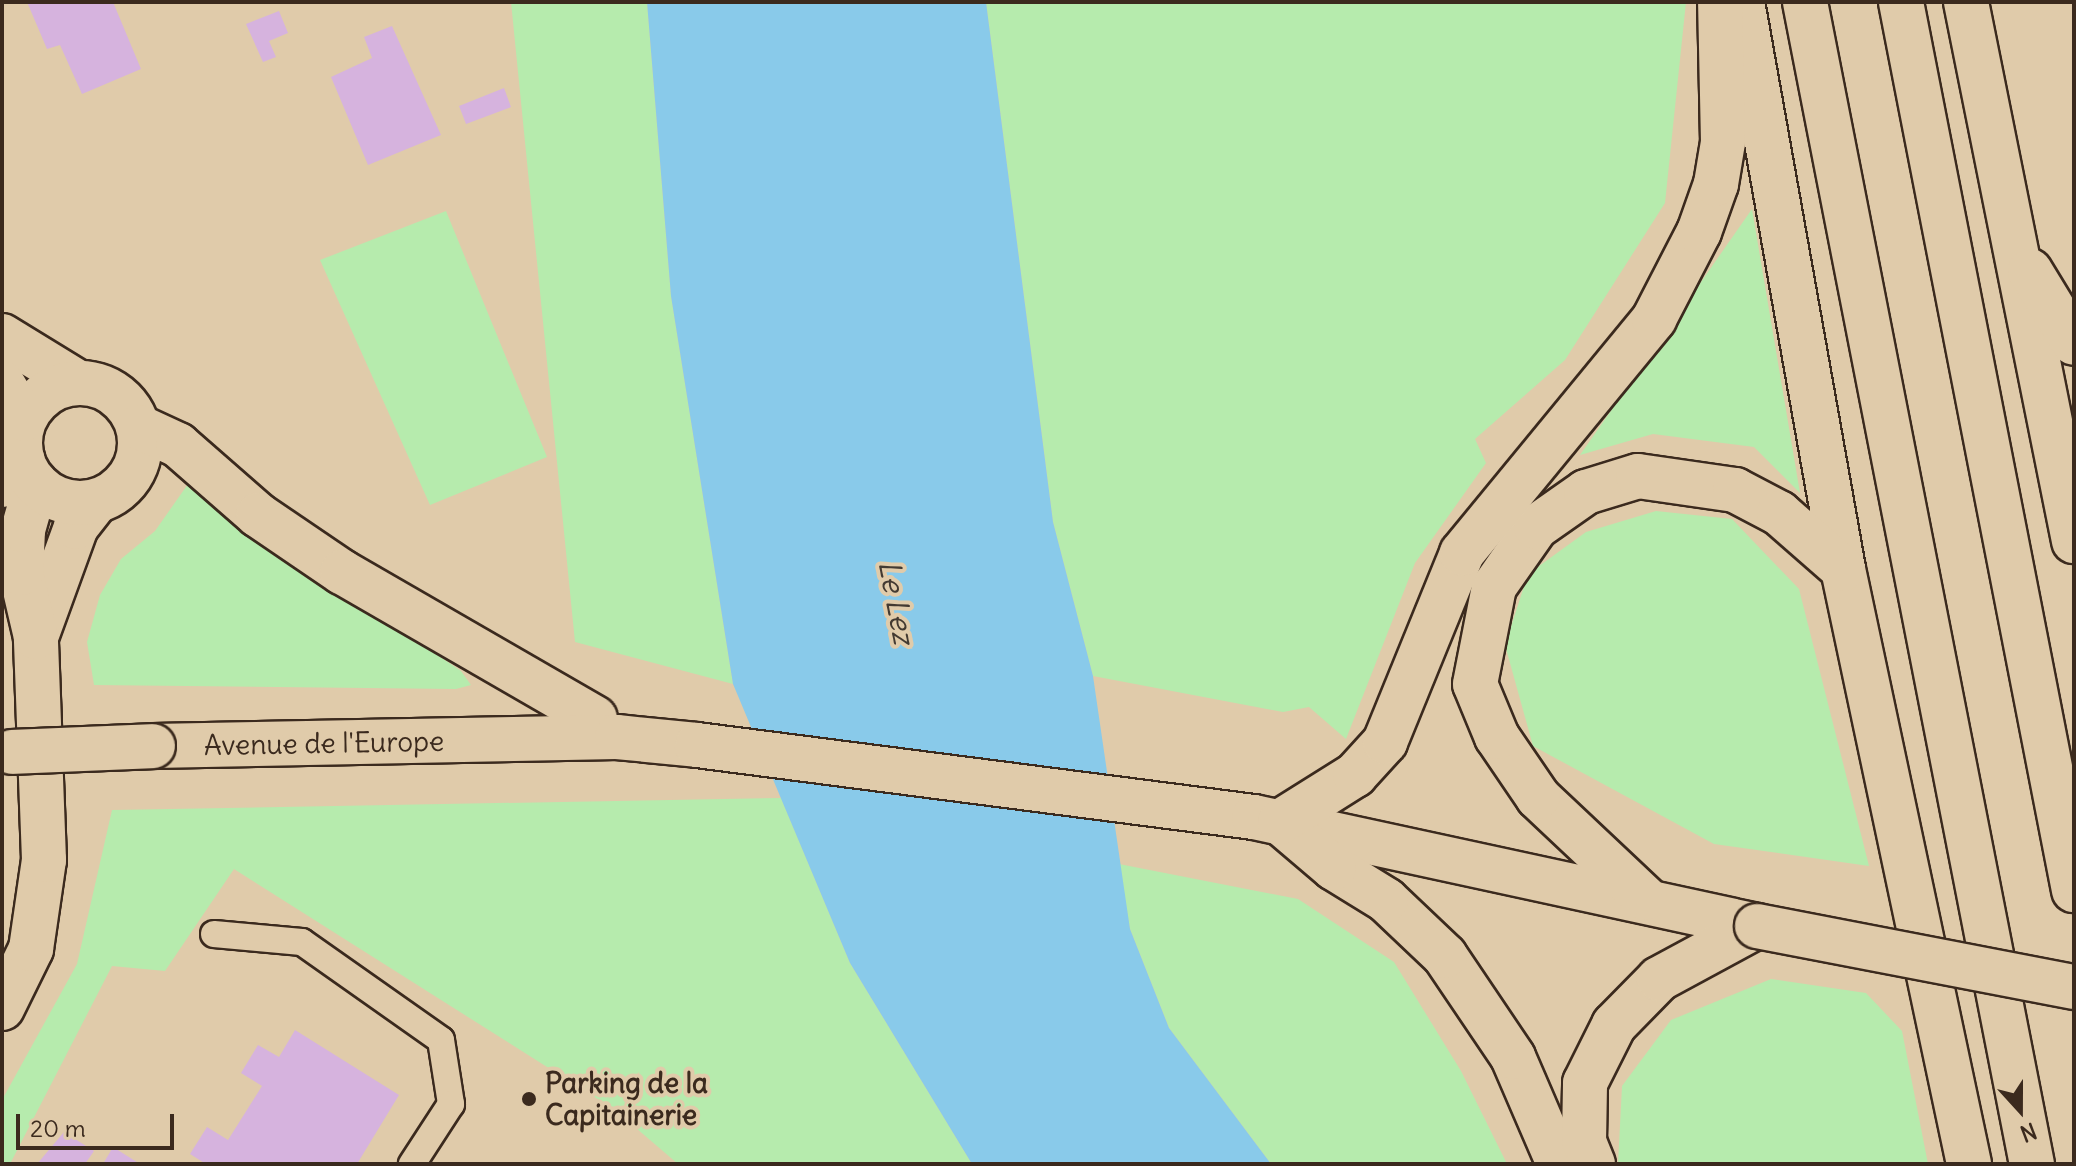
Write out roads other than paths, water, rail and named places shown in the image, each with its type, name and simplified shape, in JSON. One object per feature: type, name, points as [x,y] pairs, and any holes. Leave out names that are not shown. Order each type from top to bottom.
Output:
[{"type":"main road","points":[[1559,1164],[1513,1057],[1445,956],[1386,900],[1334,868],[1280,822],[1355,775],[1385,742],[1462,553],[1654,319],[1699,232],[1716,184],[1723,142],[1720,2]]},
{"type":"main road","points":[[1742,2],[1843,569],[1969,1164]]},
{"type":"main road","points":[[1805,2],[2032,1164]]},
{"type":"main road","points":[[1901,2],[2074,890]]},
{"type":"main road","points":[[1966,2],[2074,541]]},
{"type":"main road","points":[[2019,261],[2040,280],[2074,343]]},
{"type":"main road","points":[[2,336],[77,382],[116,393],[139,427],[142,445],[133,472],[114,493],[96,501],[64,501],[21,462]]},
{"type":"main road","points":[[21,462],[45,393],[77,382]]},
{"type":"main road","points":[[2,383],[21,462],[21,573],[36,637],[44,860],[31,949],[2,1008]]},
{"type":"main road","points":[[139,427],[178,445],[258,515],[342,572],[606,728]]},
{"type":"main road","points":[[1645,898],[1538,797],[1497,737],[1475,684],[1494,587],[1536,527],[1586,492],[1638,476],[1735,490],[1779,513],[1843,569]]},
{"type":"main road","points":[[36,637],[76,527],[96,501]]},
{"type":"main road","name":"Avenue de l'Europe","points":[[7,752],[606,728],[697,745],[1280,822],[1645,898],[1757,926],[2074,987]]},
{"type":"main road","points":[[1593,1164],[1584,1142],[1585,1083],[1614,1025],[1659,979],[1757,926]]},
{"type":"lane","points":[[214,934],[302,942],[441,1040],[451,1104],[412,1164]]},
{"type":"water","name":"Le Lez","points":[[647,2],[986,2],[1053,522],[1093,676],[1130,929],[1169,1028],[1271,1164],[972,1164],[850,963],[733,684],[671,296]]},
{"type":"place","name":"Parking de la Capitainerie","points":[[529,1099]]}]
